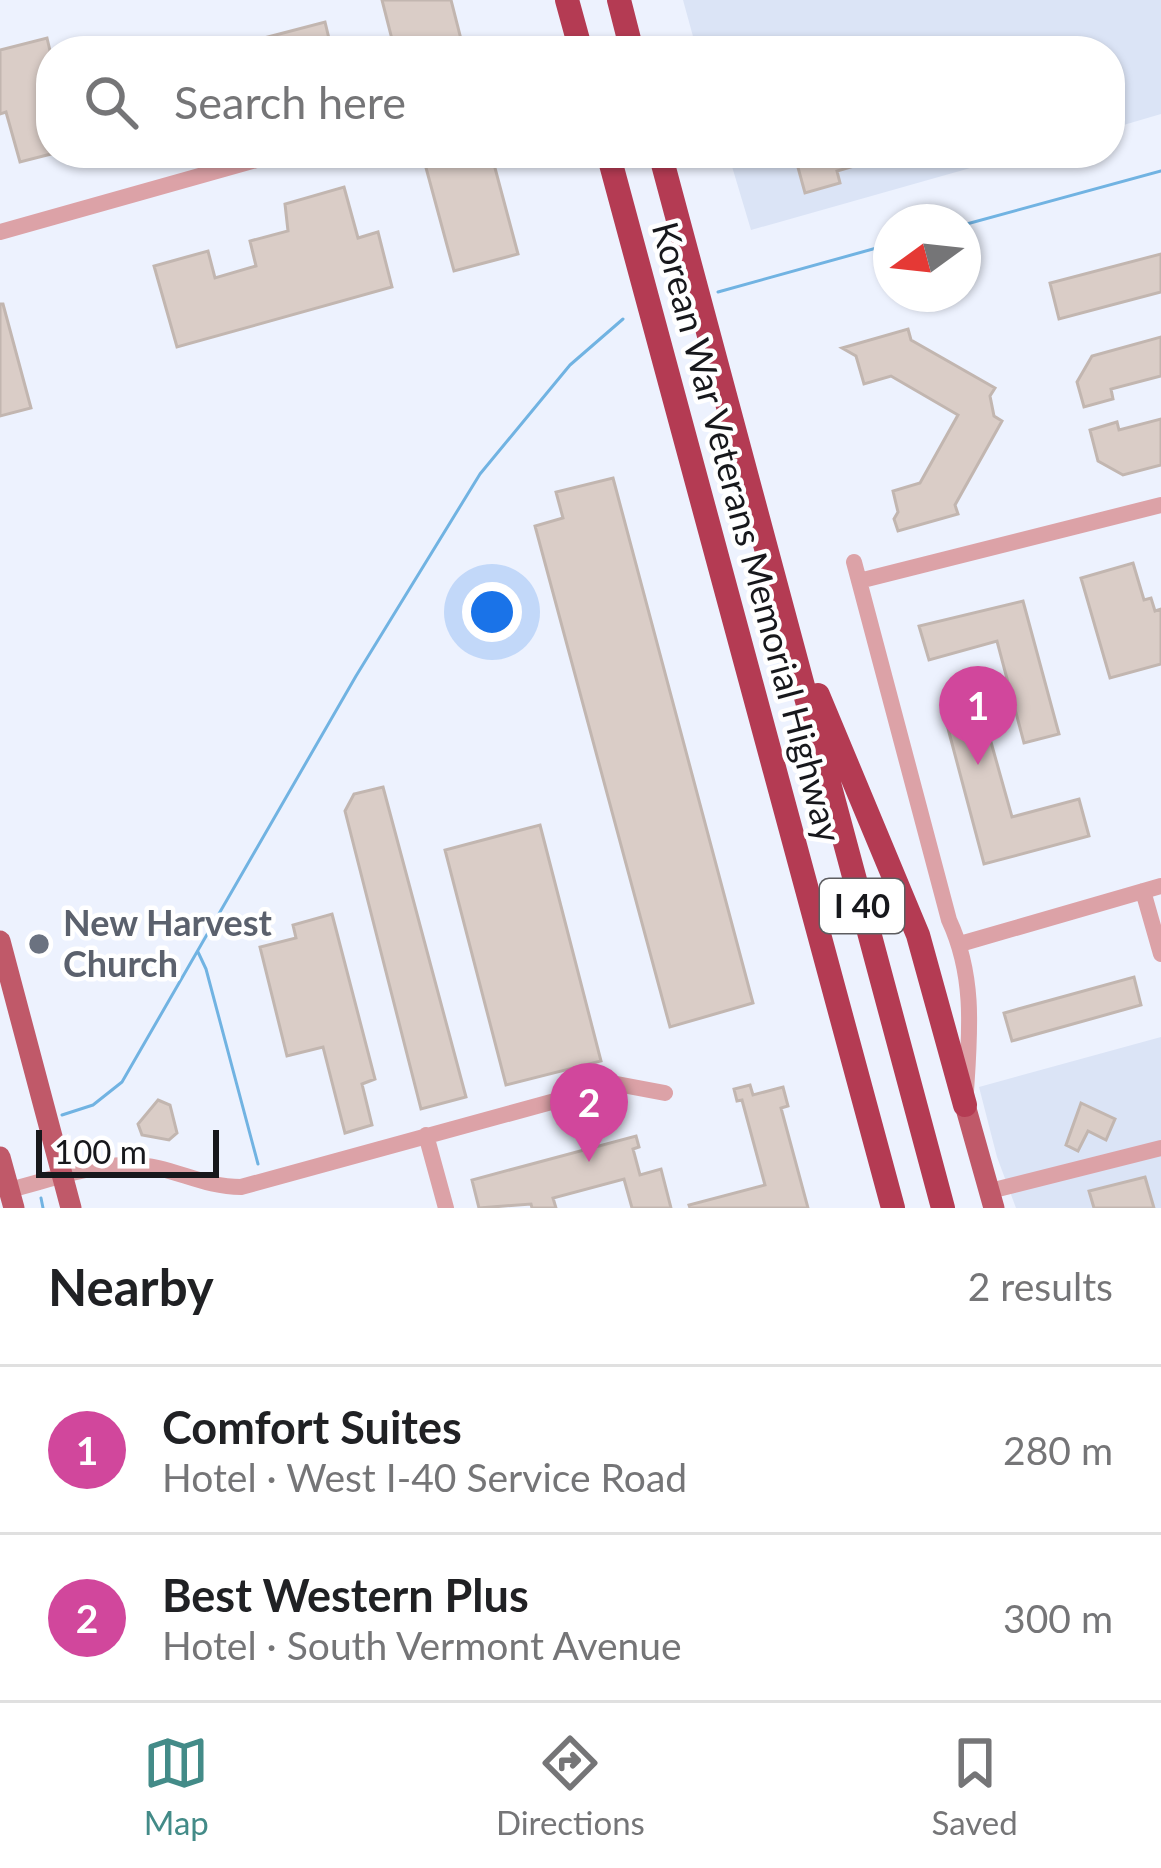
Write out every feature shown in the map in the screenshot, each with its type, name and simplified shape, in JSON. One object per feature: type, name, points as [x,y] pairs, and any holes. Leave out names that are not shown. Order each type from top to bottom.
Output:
[{"type":"highway","points":[[567,0],[576,36]]},
{"type":"highway","points":[[619,0],[628,36]]},
{"type":"highway","name":"Korean War Veterans Memorial Highway","points":[[612,168],[892,1208]]},
{"type":"highway","name":"Korean War Veterans Memorial Highway","points":[[664,168],[943,1208]]},
{"type":"highway","points":[[781,604],[918,935],[965,1105]]},
{"type":"highway","points":[[860,1091],[878,1208]]},
{"type":"main road","points":[[0,940],[71,1208]]},
{"type":"main road","points":[[965,1105],[992,1200]]},
{"type":"main road","points":[[0,1157],[11,1199]]},
{"type":"street","points":[[0,232],[228,168]]},
{"type":"street","points":[[859,581],[1161,506]]},
{"type":"street","points":[[854,562],[949,920],[960,944],[970,1001],[965,1105]]},
{"type":"street","points":[[960,944],[1152,889],[1161,954]]},
{"type":"street","points":[[11,1199],[63,1177],[124,1165],[241,1187],[617,1084],[665,1093]]},
{"type":"street","points":[[426,1135],[446,1208]]},
{"type":"street","points":[[992,1200],[1161,1148]]},
{"type":"shaded area","points":[[683,0],[1161,0],[1161,114],[1125,125],[1125,36],[693,36]]},
{"type":"shaded area","points":[[732,168],[970,168],[751,230]]},
{"type":"shaded area","points":[[1161,1037],[1161,1208],[1016,1208],[979,1087]]},
{"type":"building","points":[[382,0],[451,0],[460,36],[391,36]]},
{"type":"building","points":[[325,22],[328,36],[272,36]]},
{"type":"building","points":[[36,41],[36,158],[20,162],[6,112],[0,114],[0,50]]},
{"type":"building","points":[[426,168],[495,168],[518,254],[454,271]]},
{"type":"building","points":[[798,168],[847,168],[837,171],[840,183],[805,193]]},
{"type":"building","points":[[344,187],[358,238],[378,232],[392,287],[177,347],[154,266],[208,251],[215,278],[256,266],[250,241],[288,231],[285,204]]},
{"type":"building","points":[[1161,254],[1161,292],[1059,319],[1050,283]]},
{"type":"building","points":[[0,304],[31,408],[0,416]]},
{"type":"building","points":[[908,329],[911,340],[995,388],[990,396],[994,416],[1002,421],[955,505],[958,514],[898,531],[893,491],[920,483],[958,415],[891,376],[864,384],[856,356],[842,348]]},
{"type":"building","points":[[1161,337],[1161,376],[1111,389],[1113,399],[1084,407],[1077,382],[1092,356]]},
{"type":"building","points":[[1161,419],[1161,465],[1123,475],[1098,461],[1090,430],[1117,422],[1119,430]]},
{"type":"building","points":[[613,478],[753,1003],[670,1027],[535,526],[563,518],[556,492]]},
{"type":"building","points":[[1133,563],[1144,600],[1151,598],[1155,611],[1161,609],[1161,664],[1110,678],[1081,578]]},
{"type":"building","points":[[1023,601],[1059,734],[1024,743],[997,641],[929,660],[919,626]]},
{"type":"building","points":[[982,710],[1012,817],[1079,799],[1089,836],[984,864],[946,721]]},
{"type":"building","points":[[383,787],[466,1097],[421,1109],[345,811],[354,794]]},
{"type":"building","points":[[540,825],[601,1061],[506,1085],[445,850]]},
{"type":"building","points":[[332,914],[375,1079],[362,1084],[372,1125],[345,1133],[323,1047],[287,1056],[260,947],[296,938],[293,925]]},
{"type":"building","points":[[1134,977],[1141,1005],[1012,1041],[1004,1013]]},
{"type":"building","points":[[750,1085],[753,1095],[783,1087],[788,1106],[781,1108],[808,1208],[690,1208],[765,1185],[742,1100],[737,1101],[734,1089]]},
{"type":"building","points":[[158,1100],[170,1105],[177,1133],[169,1140],[142,1135],[138,1124]]},
{"type":"building","points":[[1081,1103],[1115,1119],[1106,1140],[1088,1131],[1078,1151],[1066,1145]]},
{"type":"building","points":[[636,1136],[639,1147],[633,1149],[640,1175],[661,1169],[671,1208],[632,1208],[624,1179],[553,1198],[556,1208],[532,1208],[531,1204],[479,1208],[472,1180]]},
{"type":"building","points":[[1145,1177],[1154,1208],[1094,1208],[1089,1191]]},
{"type":"waterway","points":[[981,220],[1161,171]]},
{"type":"waterway","points":[[718,292],[873,249]]},
{"type":"waterway","points":[[62,1115],[93,1105],[122,1082],[356,676],[480,474],[570,365],[623,319]]},
{"type":"waterway","points":[[198,952],[258,1164]]},
{"type":"waterway","points":[[41,1198],[43,1208]]},
{"type":"place","name":"Comfort Suites","points":[[978,765]]},
{"type":"place","name":"New Harvest Church","points":[[39,944]]},
{"type":"place","name":"Best Western Plus","points":[[589,1162]]}]
